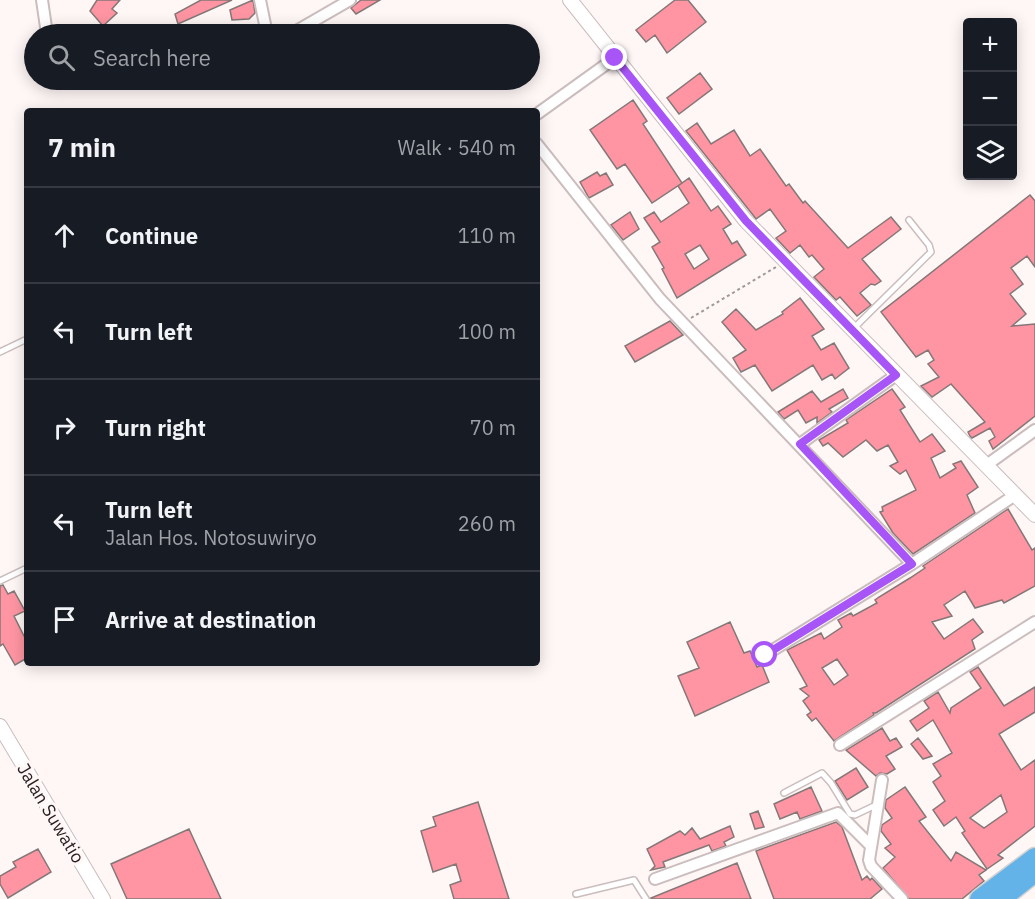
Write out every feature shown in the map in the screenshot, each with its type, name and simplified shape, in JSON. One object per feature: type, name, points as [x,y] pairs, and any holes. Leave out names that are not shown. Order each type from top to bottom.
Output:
[{"type":"highway","points":[[979,899],[1035,857]]},
{"type":"highway","points":[[1002,899],[1035,873]]},
{"type":"street","points":[[42,0],[46,24]]},
{"type":"street","points":[[260,0],[265,24]]},
{"type":"street","points":[[308,24],[350,0]]},
{"type":"street","points":[[570,0],[746,221],[1035,515]]},
{"type":"street","points":[[540,112],[615,58]]},
{"type":"street","points":[[540,148],[660,299],[912,564]]},
{"type":"street","points":[[800,444],[896,375]]},
{"type":"street","points":[[988,465],[1035,430]]},
{"type":"street","points":[[765,655],[912,564],[1015,495]]},
{"type":"street","points":[[840,745],[1035,622]]},
{"type":"street","name":"Jalan Suwatio","points":[[0,726],[103,899]]},
{"type":"street","points":[[882,780],[876,805],[871,866],[902,899]]},
{"type":"street","points":[[655,879],[838,813],[871,846]]},
{"type":"lane","points":[[852,329],[931,252],[929,245],[909,219]]},
{"type":"lane","points":[[0,352],[24,340]]},
{"type":"lane","points":[[0,581],[24,569]]},
{"type":"lane","points":[[784,793],[822,773],[850,814],[855,815],[876,805]]},
{"type":"lane","points":[[576,894],[634,880],[646,899]]},
{"type":"path","points":[[683,322],[784,262]]},
{"type":"building","points":[[97,0],[120,0],[112,9],[117,13],[105,24],[101,24],[90,11]]},
{"type":"building","points":[[201,0],[232,0],[178,24],[175,14]]},
{"type":"building","points":[[253,0],[255,13],[249,19],[232,20],[230,10]]},
{"type":"building","points":[[361,0],[380,0],[356,14],[351,8]]},
{"type":"building","points":[[675,0],[688,0],[706,22],[667,53],[655,35],[646,42],[636,30]]},
{"type":"building","points":[[700,73],[712,89],[679,114],[667,98]]},
{"type":"building","points":[[633,100],[647,121],[643,124],[682,183],[652,203],[625,164],[617,169],[590,130]]},
{"type":"building","points":[[697,123],[711,144],[734,130],[750,156],[760,149],[786,186],[789,184],[803,203],[805,201],[848,248],[891,217],[901,229],[862,259],[881,281],[875,285],[871,284],[860,293],[871,305],[857,316],[840,297],[836,300],[814,277],[824,269],[812,255],[809,257],[800,245],[790,253],[776,238],[786,231],[770,209],[756,219],[686,131]]},
{"type":"building","points":[[597,172],[600,176],[606,173],[613,185],[589,198],[580,182]]},
{"type":"building","points":[[689,178],[711,211],[718,206],[731,224],[723,229],[732,244],[737,241],[746,255],[677,298],[652,247],[660,242],[644,218],[654,212],[661,222],[689,203],[678,186]],"holes":[[[700,245],[709,259],[694,269],[685,254]]]},
{"type":"building","points":[[1030,195],[1035,201],[1035,267],[1027,256],[1011,268],[1023,284],[1010,294],[1026,314],[1012,326],[1035,324],[1035,416],[993,449],[989,441],[995,437],[990,428],[972,438],[970,436],[968,432],[985,422],[951,384],[932,397],[921,386],[939,377],[928,364],[934,360],[928,350],[916,357],[881,312]]},
{"type":"building","points":[[630,212],[639,229],[623,240],[611,225]]},
{"type":"building","points":[[800,298],[824,329],[812,336],[821,350],[834,343],[849,368],[835,379],[832,374],[822,380],[813,365],[772,391],[755,365],[741,372],[733,358],[746,350],[722,322],[736,309],[756,330],[783,314],[782,312]]},
{"type":"building","points":[[670,321],[683,335],[635,362],[625,346]]},
{"type":"building","points":[[843,389],[848,398],[829,409],[832,412],[817,423],[817,417],[806,423],[798,410],[784,419],[778,412],[812,391],[821,402]]},
{"type":"building","points":[[892,389],[905,407],[900,410],[920,442],[932,434],[945,451],[931,458],[940,478],[956,468],[953,464],[961,461],[978,487],[967,495],[975,513],[913,554],[893,533],[880,512],[883,511],[882,507],[916,490],[906,470],[900,474],[890,466],[898,462],[888,445],[877,451],[866,440],[843,457],[828,443],[823,446],[819,440],[848,423],[846,420]]},
{"type":"building","points":[[1008,509],[1032,550],[1035,548],[1035,586],[1004,603],[1002,600],[975,608],[965,591],[944,605],[952,616],[932,622],[944,639],[973,619],[983,632],[972,640],[975,649],[873,713],[874,715],[834,741],[816,718],[812,721],[807,715],[811,712],[803,701],[809,696],[800,689],[807,686],[787,650],[821,633],[824,639],[842,627],[838,620],[851,613],[853,616],[877,603],[875,600],[925,568],[923,566]],"holes":[[[837,659],[848,675],[834,685],[822,668]]]},
{"type":"building","points":[[3,585],[8,594],[14,591],[24,609],[24,611],[14,616],[24,636],[24,660],[15,665],[3,644],[0,646],[0,586]]},
{"type":"building","points":[[730,622],[744,653],[750,651],[757,667],[762,665],[769,682],[695,716],[678,676],[699,668],[687,642]]},
{"type":"building","points":[[978,667],[1004,706],[1035,687],[1035,712],[999,734],[1021,770],[1035,760],[1035,826],[998,855],[1003,858],[987,869],[962,833],[965,831],[956,817],[944,826],[933,810],[945,801],[933,782],[941,776],[933,764],[952,753],[933,720],[917,731],[910,721],[929,708],[924,701],[938,692],[950,713],[951,708],[981,688],[970,672]],"holes":[[[1001,795],[1007,812],[984,828],[970,818]]]},
{"type":"building","points":[[882,728],[890,741],[896,738],[902,747],[886,756],[895,769],[887,774],[880,773],[876,776],[846,750]]},
{"type":"building","points":[[918,738],[932,756],[923,759],[911,744]]},
{"type":"building","points":[[856,768],[868,787],[847,800],[835,781]]},
{"type":"building","points":[[811,787],[822,811],[800,819],[797,812],[780,819],[774,804]]},
{"type":"building","points":[[905,787],[926,817],[919,821],[951,861],[956,852],[986,870],[979,875],[984,881],[962,899],[909,899],[883,868],[895,857],[885,848],[891,844],[881,831],[882,825],[892,818],[885,808],[886,800]]},
{"type":"building","points":[[478,802],[509,899],[454,899],[450,885],[461,881],[456,864],[433,872],[421,831],[436,826],[433,817]]},
{"type":"building","points":[[758,811],[764,827],[755,829],[750,814]]},
{"type":"building","points":[[836,822],[842,827],[862,880],[867,876],[870,880],[872,878],[882,889],[870,899],[774,899],[756,851]]},
{"type":"building","points":[[730,826],[734,837],[724,842],[726,846],[712,851],[709,845],[663,862],[665,867],[651,870],[655,866],[647,849],[680,831],[685,835],[692,828],[700,839]]},
{"type":"building","points":[[189,829],[221,899],[127,899],[111,864]]},
{"type":"building","points":[[38,849],[51,872],[8,898],[0,884],[0,876],[16,867],[13,862]]},
{"type":"building","points":[[737,863],[751,899],[651,899],[651,898]]},
{"type":"route","points":[[615,58],[746,221],[896,375],[800,444],[912,564],[765,655]]}]
